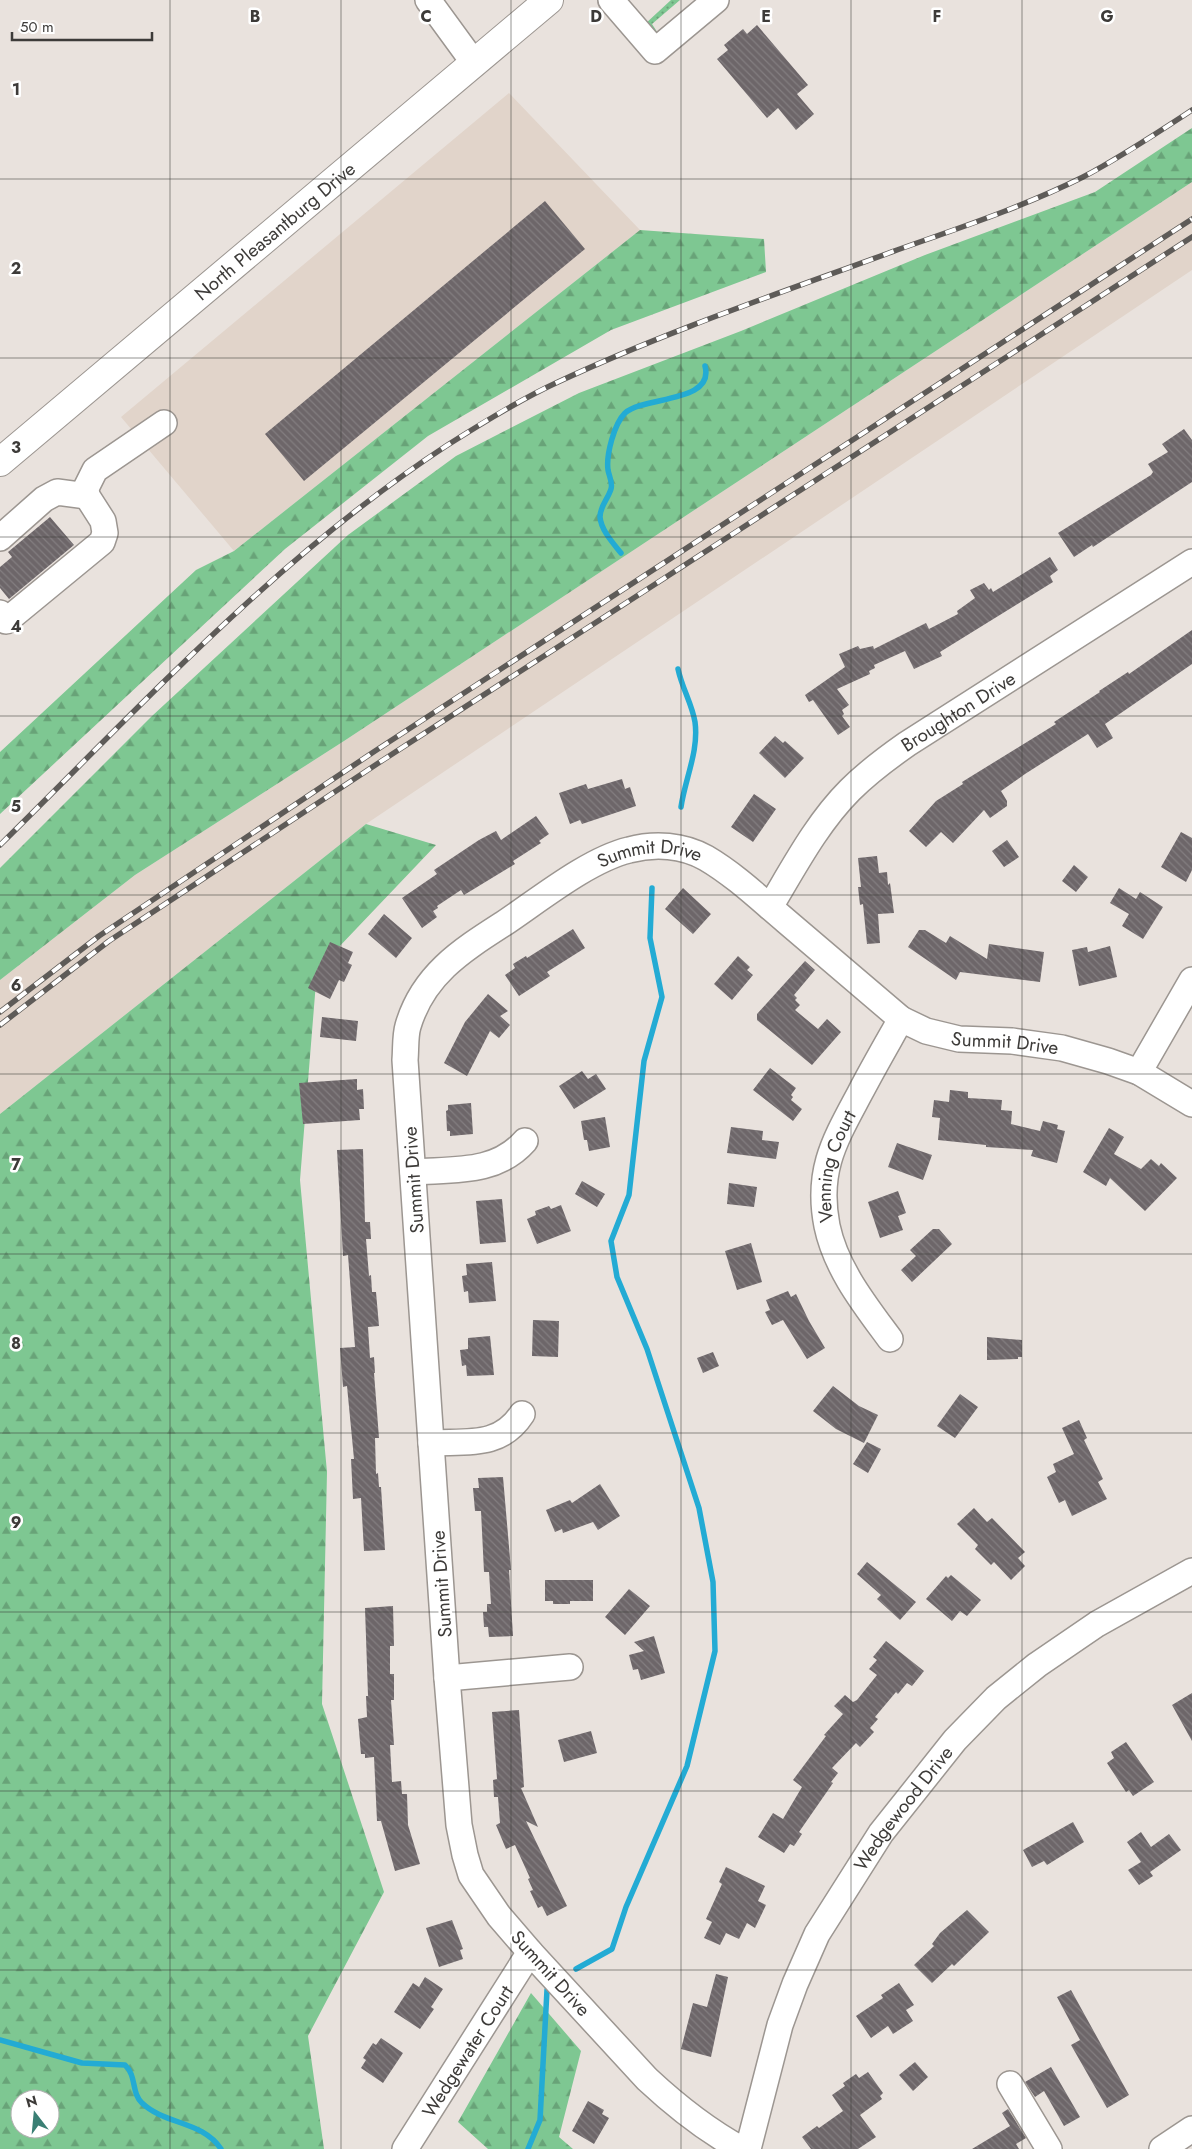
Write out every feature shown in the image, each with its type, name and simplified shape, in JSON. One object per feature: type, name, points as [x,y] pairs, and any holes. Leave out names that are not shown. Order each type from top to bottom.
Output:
[{"type":"main road","name":"North Pleasantburg Drive","points":[[0,462],[549,0]]},
{"type":"street","points":[[428,0],[474,63]]},
{"type":"street","points":[[611,0],[655,51],[716,0]]},
{"type":"street","points":[[0,614],[6,620],[102,542],[105,533],[103,521],[87,496],[86,488],[95,470],[164,423]]},
{"type":"street","points":[[0,538],[44,499],[57,492],[87,496]]},
{"type":"street","name":"Broughton Drive","points":[[770,907],[828,816],[871,769],[907,744],[1192,562]]},
{"type":"street","name":"Summit Drive","points":[[741,2149],[710,2132],[666,2097],[530,1952],[499,1916],[471,1875],[464,1854],[459,1826],[447,1678],[405,1060],[407,1027],[430,981],[444,965],[470,946],[606,858],[630,850],[656,846],[674,846],[705,858],[770,907],[901,1019],[926,1030],[959,1039],[1012,1041],[1062,1048],[1108,1061],[1140,1072],[1192,1104]]},
{"type":"street","points":[[1140,1072],[1192,980]]},
{"type":"street","name":"Venning Court","points":[[890,1339],[865,1305],[848,1277],[836,1251],[827,1227],[824,1187],[826,1170],[833,1144],[901,1019]]},
{"type":"street","points":[[413,1172],[486,1167],[504,1159],[517,1150],[524,1141]]},
{"type":"street","points":[[431,1443],[491,1440],[515,1425],[522,1414]]},
{"type":"street","name":"Wedgewood Drive","points":[[748,2149],[780,2025],[817,1934],[855,1871],[881,1833],[955,1740],[996,1698],[1037,1665],[1097,1624],[1192,1571]]},
{"type":"street","points":[[447,1678],[570,1667]]},
{"type":"street","name":"Wedgewater Court","points":[[405,2149],[450,2075],[530,1952]]},
{"type":"street","points":[[1010,2084],[1049,2149]]},
{"type":"street","points":[[1162,2149],[1192,2129]]},
{"type":"shaded area","points":[[509,93],[640,230],[234,551],[121,417]]},
{"type":"shaded area","points":[[1192,182],[1192,270],[366,824],[0,1114],[0,980],[135,875],[344,741]]},
{"type":"green space","points":[[671,0],[680,0],[652,24],[661,38],[645,24]]},
{"type":"green space","points":[[1192,128],[1192,182],[344,741],[135,875],[0,980],[0,868],[152,716],[348,535],[456,456],[579,393],[741,331],[925,255],[1095,192]]},
{"type":"green space","points":[[640,230],[764,239],[766,272],[611,330],[428,436],[285,549],[0,814],[0,752],[196,570],[234,551]]},
{"type":"green space","points":[[366,824],[436,845],[317,970],[300,1180],[327,1472],[322,1704],[384,1892],[308,2036],[324,2149],[0,2149],[0,1114]]},
{"type":"green space","points":[[531,1993],[581,2051],[559,2137],[573,2149],[488,2149],[458,2122]]},
{"type":"building","points":[[757,25],[808,85],[797,94],[814,114],[796,130],[778,108],[767,118],[717,59],[728,50],[724,45],[743,29],[747,34]]},
{"type":"building","points":[[545,201],[585,249],[304,481],[265,434]]},
{"type":"building","points":[[1184,429],[1192,440],[1192,482],[1093,547],[1092,545],[1074,557],[1058,533],[1151,475],[1153,472],[1148,464],[1168,452],[1162,444]]},
{"type":"building","points":[[50,517],[74,545],[9,599],[0,588],[0,567],[12,557],[8,552]]},
{"type":"building","points":[[1050,557],[1058,570],[1050,576],[1053,582],[940,652],[942,656],[914,669],[905,651],[874,665],[875,668],[869,671],[870,674],[837,689],[849,705],[842,710],[844,714],[842,716],[850,727],[838,735],[813,700],[809,702],[805,695],[845,667],[839,654],[858,646],[860,649],[873,646],[874,649],[926,623],[929,629],[958,614],[957,611],[975,598],[970,590],[984,583],[993,592]]},
{"type":"building","points":[[1192,630],[1192,664],[1105,724],[1113,738],[1097,748],[1088,734],[1025,774],[1001,791],[1007,801],[1007,806],[990,818],[984,810],[953,843],[941,832],[926,847],[909,831],[936,801],[963,784],[962,782],[1056,724],[1054,722],[1128,672],[1129,674]]},
{"type":"building","points":[[775,736],[783,743],[785,741],[804,758],[785,778],[759,753]]},
{"type":"building","points":[[622,779],[625,789],[630,787],[636,806],[582,824],[580,820],[570,824],[559,793],[586,784],[588,789]]},
{"type":"building","points":[[754,794],[776,809],[753,842],[731,827]]},
{"type":"building","points":[[536,816],[549,834],[539,841],[541,843],[513,861],[515,864],[464,895],[461,890],[437,906],[438,908],[433,911],[437,917],[422,928],[402,898],[437,874],[434,870],[479,840],[496,831],[501,840]]},
{"type":"building","points":[[1181,832],[1192,838],[1192,870],[1186,882],[1161,867]]},
{"type":"building","points":[[1007,840],[1019,857],[1004,867],[992,851]]},
{"type":"building","points":[[877,856],[879,873],[887,872],[894,913],[878,914],[880,943],[867,944],[863,904],[860,905],[858,887],[861,887],[858,858]]},
{"type":"building","points":[[1074,865],[1088,877],[1076,892],[1062,881]]},
{"type":"building","points":[[683,888],[711,914],[693,934],[665,909]]},
{"type":"building","points":[[1119,888],[1136,899],[1140,892],[1163,907],[1143,939],[1122,926],[1129,914],[1110,903]]},
{"type":"building","points":[[384,914],[412,938],[396,958],[368,934]]},
{"type":"building","points":[[573,929],[585,948],[547,972],[550,976],[519,996],[505,975],[515,968],[513,964],[526,956],[527,958]]},
{"type":"building","points":[[919,930],[925,930],[946,943],[950,936],[987,959],[989,944],[1044,952],[1040,982],[960,972],[956,980],[908,947]]},
{"type":"building","points":[[330,942],[353,952],[348,963],[352,965],[344,982],[339,980],[330,999],[308,988]]},
{"type":"building","points":[[1110,946],[1117,977],[1079,986],[1072,950],[1087,947],[1088,952]]},
{"type":"building","points":[[738,956],[750,967],[747,970],[753,975],[732,1000],[714,984]]},
{"type":"building","points":[[805,961],[815,970],[794,995],[797,998],[795,1000],[800,1005],[795,1010],[818,1029],[827,1019],[841,1032],[812,1065],[757,1020],[757,1014]]},
{"type":"building","points":[[488,994],[508,1011],[500,1016],[510,1025],[499,1038],[490,1031],[467,1076],[444,1063],[465,1022]]},
{"type":"building","points":[[322,1017],[358,1021],[356,1041],[320,1037]]},
{"type":"building","points":[[770,1068],[796,1088],[791,1095],[793,1097],[791,1100],[802,1109],[793,1121],[753,1090]]},
{"type":"building","points":[[582,1071],[588,1079],[596,1074],[606,1089],[574,1109],[559,1086]]},
{"type":"building","points":[[357,1079],[357,1090],[363,1089],[364,1109],[359,1109],[360,1120],[303,1124],[299,1083]]},
{"type":"building","points":[[950,1090],[968,1092],[968,1098],[1002,1100],[1001,1110],[1012,1111],[1011,1124],[1040,1131],[1043,1121],[1058,1125],[1057,1129],[1065,1131],[1057,1163],[1031,1156],[1033,1150],[986,1147],[986,1145],[938,1140],[940,1118],[932,1117],[934,1100],[949,1102]]},
{"type":"building","points":[[471,1103],[473,1134],[450,1136],[450,1131],[447,1131],[446,1111],[448,1110],[448,1105]]},
{"type":"building","points":[[605,1117],[610,1147],[589,1151],[587,1140],[584,1140],[581,1121]]},
{"type":"building","points":[[731,1127],[763,1131],[762,1140],[779,1142],[776,1159],[727,1153]]},
{"type":"building","points":[[1109,1128],[1124,1137],[1114,1154],[1141,1169],[1151,1159],[1159,1166],[1161,1163],[1177,1178],[1145,1211],[1110,1178],[1106,1186],[1083,1172]]},
{"type":"building","points":[[897,1143],[932,1155],[923,1180],[888,1167]]},
{"type":"building","points":[[363,1149],[365,1222],[370,1222],[371,1239],[366,1239],[369,1276],[371,1275],[372,1292],[376,1292],[379,1326],[368,1327],[370,1358],[374,1357],[379,1438],[375,1438],[376,1474],[378,1473],[379,1487],[381,1487],[385,1550],[364,1551],[361,1498],[353,1499],[351,1459],[354,1459],[347,1386],[343,1387],[340,1348],[355,1347],[348,1255],[343,1256],[337,1150]]},
{"type":"building","points":[[582,1181],[605,1194],[597,1207],[575,1194]]},
{"type":"building","points":[[729,1183],[757,1187],[754,1207],[727,1204]]},
{"type":"building","points":[[898,1191],[906,1213],[898,1216],[903,1230],[880,1238],[868,1202]]},
{"type":"building","points":[[502,1199],[506,1242],[480,1244],[476,1201]]},
{"type":"building","points":[[561,1205],[571,1231],[537,1244],[527,1219],[536,1215],[535,1211],[549,1206],[551,1209]]},
{"type":"building","points":[[933,1229],[939,1229],[952,1244],[912,1282],[901,1270],[916,1256],[910,1250]]},
{"type":"building","points":[[751,1243],[762,1282],[737,1290],[725,1251]]},
{"type":"building","points":[[492,1262],[496,1301],[469,1303],[468,1291],[464,1292],[462,1276],[467,1275],[466,1264]]},
{"type":"building","points":[[788,1291],[791,1297],[796,1294],[825,1348],[807,1359],[783,1320],[772,1325],[765,1312],[770,1310],[766,1300]]},
{"type":"building","points":[[533,1320],[559,1321],[558,1357],[532,1356]]},
{"type":"building","points":[[490,1336],[494,1375],[467,1376],[466,1365],[462,1366],[460,1350],[468,1349],[468,1338]]},
{"type":"building","points":[[987,1337],[1022,1340],[1022,1357],[1018,1357],[1018,1359],[987,1360]]},
{"type":"building","points":[[713,1352],[719,1366],[703,1373],[697,1358]]},
{"type":"building","points":[[833,1386],[859,1406],[878,1415],[864,1443],[836,1429],[813,1411]]},
{"type":"building","points":[[960,1394],[978,1407],[955,1438],[937,1426]]},
{"type":"building","points":[[1079,1420],[1087,1438],[1084,1440],[1103,1479],[1098,1482],[1107,1499],[1072,1516],[1065,1500],[1059,1503],[1047,1477],[1056,1472],[1053,1464],[1074,1454],[1062,1428]]},
{"type":"building","points":[[867,1442],[881,1449],[868,1473],[853,1464]]},
{"type":"building","points":[[503,1477],[511,1570],[509,1570],[513,1636],[489,1637],[488,1627],[484,1627],[483,1612],[487,1612],[487,1604],[491,1604],[489,1572],[484,1572],[481,1511],[475,1511],[473,1488],[479,1488],[478,1478]]},
{"type":"building","points":[[600,1484],[620,1516],[598,1530],[593,1522],[563,1533],[562,1529],[555,1532],[546,1510],[570,1500],[572,1503]]},
{"type":"building","points":[[974,1508],[987,1522],[992,1518],[1025,1552],[1018,1558],[1025,1566],[1011,1580],[994,1562],[991,1565],[975,1549],[978,1545],[957,1524]]},
{"type":"building","points":[[867,1562],[916,1602],[900,1620],[877,1599],[881,1595],[857,1574]]},
{"type":"building","points":[[951,1575],[981,1600],[967,1616],[960,1611],[952,1621],[926,1599],[946,1576],[948,1578]]},
{"type":"building","points":[[545,1580],[593,1580],[593,1601],[570,1601],[570,1604],[553,1604],[553,1601],[545,1601]]},
{"type":"building","points":[[629,1589],[650,1606],[625,1635],[605,1617]]},
{"type":"building","points":[[393,1606],[394,1646],[390,1646],[390,1674],[394,1674],[394,1700],[391,1700],[394,1745],[390,1745],[392,1782],[401,1781],[402,1794],[407,1794],[408,1825],[420,1864],[395,1871],[381,1821],[377,1821],[374,1757],[365,1758],[365,1754],[361,1754],[358,1719],[367,1717],[365,1608]]},
{"type":"building","points":[[654,1636],[665,1673],[641,1680],[638,1669],[633,1670],[629,1655],[644,1651],[634,1642]]},
{"type":"building","points":[[886,1641],[924,1671],[912,1686],[907,1683],[898,1694],[896,1692],[875,1717],[878,1719],[870,1728],[874,1732],[860,1747],[856,1743],[832,1768],[838,1773],[831,1782],[833,1783],[799,1832],[802,1834],[794,1846],[790,1844],[784,1853],[758,1837],[773,1813],[783,1819],[802,1787],[793,1780],[826,1736],[824,1735],[843,1714],[834,1706],[845,1695],[853,1702],[857,1700],[877,1675],[869,1669],[877,1660],[873,1657]]},
{"type":"building","points":[[1192,1693],[1192,1741],[1172,1705]]},
{"type":"building","points":[[519,1710],[524,1787],[521,1788],[538,1827],[526,1821],[567,1906],[547,1916],[542,1906],[538,1908],[530,1891],[533,1890],[528,1879],[530,1878],[515,1845],[506,1849],[496,1825],[500,1823],[498,1797],[494,1797],[493,1780],[497,1779],[492,1712]]},
{"type":"building","points":[[591,1731],[597,1753],[564,1762],[558,1740]]},
{"type":"building","points":[[1126,1742],[1154,1782],[1133,1796],[1129,1790],[1126,1792],[1107,1763],[1114,1758],[1111,1752]]},
{"type":"building","points":[[1073,1822],[1084,1842],[1047,1865],[1044,1861],[1032,1867],[1023,1850]]},
{"type":"building","points":[[1141,1832],[1151,1847],[1169,1834],[1181,1850],[1150,1872],[1153,1876],[1139,1885],[1128,1870],[1141,1862],[1127,1842]]},
{"type":"building","points":[[726,1867],[765,1886],[758,1901],[766,1905],[755,1928],[747,1923],[739,1939],[726,1933],[720,1945],[704,1938],[712,1922],[706,1919],[722,1884],[719,1882]]},
{"type":"building","points":[[967,1910],[989,1932],[954,1966],[952,1964],[932,1983],[914,1965],[934,1946],[932,1944],[940,1933]]},
{"type":"building","points":[[452,1920],[463,1949],[460,1950],[463,1959],[439,1967],[426,1928]]},
{"type":"building","points":[[716,1974],[728,1977],[711,2057],[681,2049],[693,2003],[707,2007]]},
{"type":"building","points":[[425,1977],[443,1989],[431,2007],[434,2009],[420,2029],[394,2012],[413,1983],[419,1987]]},
{"type":"building","points":[[899,1983],[914,2005],[906,2010],[913,2021],[893,2034],[888,2026],[871,2038],[856,2016],[883,1998],[881,1995]]},
{"type":"building","points":[[1071,1990],[1129,2095],[1107,2108],[1071,2045],[1080,2040],[1057,1997]]},
{"type":"building","points":[[381,2038],[403,2053],[383,2083],[361,2068],[366,2060],[363,2058],[373,2043],[376,2045]]},
{"type":"building","points":[[915,2062],[928,2077],[913,2091],[899,2075]]},
{"type":"building","points":[[1051,2067],[1080,2117],[1064,2126],[1044,2091],[1035,2097],[1025,2082]]},
{"type":"building","points":[[868,2072],[883,2093],[880,2096],[882,2099],[860,2115],[876,2137],[858,2149],[811,2149],[802,2137],[817,2126],[819,2128],[843,2111],[832,2095],[845,2086],[843,2083],[856,2074],[859,2078]]},
{"type":"building","points":[[588,2101],[604,2110],[602,2114],[609,2118],[594,2144],[572,2131]]},
{"type":"building","points":[[1008,2109],[1026,2138],[1016,2144],[1019,2149],[972,2149],[1010,2126],[1002,2113]]},
{"type":"waterway","points":[[621,553],[605,531],[600,517],[601,509],[610,493],[611,482],[608,470],[608,456],[617,424],[625,413],[634,408],[689,393],[699,387],[705,378],[705,366]]},
{"type":"waterway","points":[[678,669],[694,715],[696,733],[681,807]]},
{"type":"waterway","points":[[576,1969],[612,1949],[626,1907],[687,1766],[715,1651],[713,1582],[699,1508],[647,1349],[617,1277],[611,1241],[629,1195],[644,1061],[662,997],[650,938],[652,888]]},
{"type":"waterway","points":[[528,2149],[540,2120],[547,1990]]},
{"type":"waterway","points":[[0,2040],[82,2063],[125,2065],[129,2069],[136,2094],[142,2103],[162,2116],[204,2133],[221,2149]]},
{"type":"railway","points":[[0,845],[159,686],[268,584],[325,535],[384,489],[473,429],[543,389],[599,363],[683,329],[991,216],[1060,188],[1139,145],[1192,110]]},
{"type":"railway","points":[[0,1012],[99,936],[375,751],[1192,219]]},
{"type":"railway","points":[[0,1025],[109,941],[383,760],[1192,237]]}]
